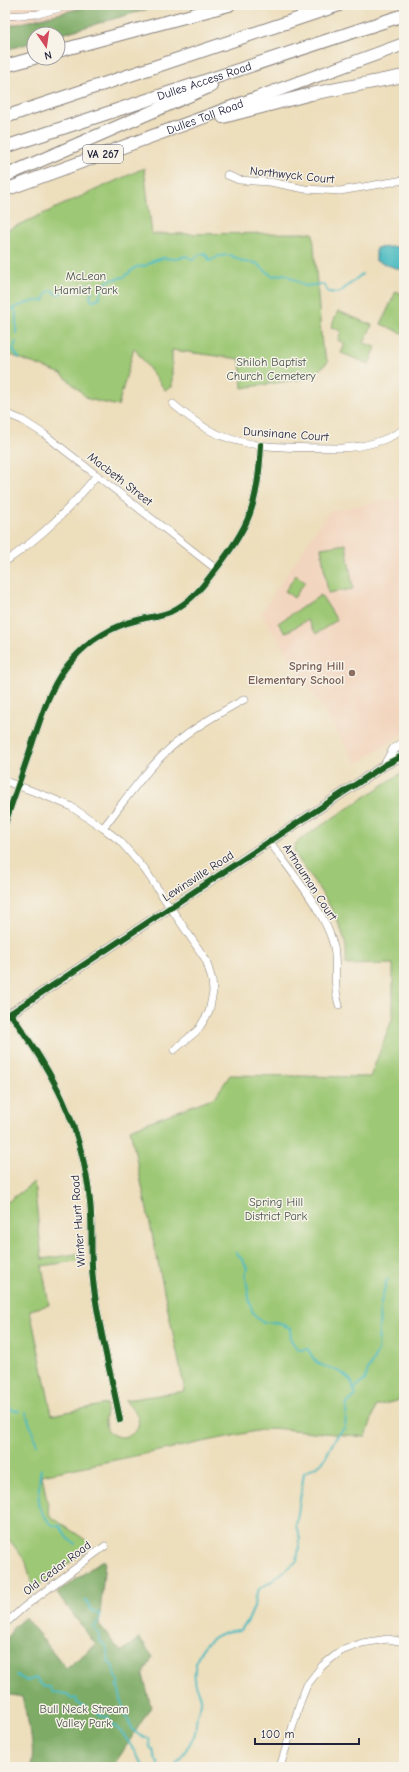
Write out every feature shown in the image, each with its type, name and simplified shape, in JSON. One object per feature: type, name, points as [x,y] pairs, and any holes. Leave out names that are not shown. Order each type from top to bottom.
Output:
[{"type":"highway","points":[[122,33],[197,5]]},
{"type":"highway","points":[[66,49],[229,5]]},
{"type":"highway","points":[[5,117],[338,5]]},
{"type":"highway","name":"Dulles Access Road","points":[[5,147],[404,15]]},
{"type":"highway","name":"Dulles Toll Road","points":[[5,190],[404,44]]},
{"type":"highway","points":[[5,176],[291,52]]},
{"type":"highway","points":[[5,66],[26,60]]},
{"type":"highway","points":[[164,131],[311,94],[404,76]]},
{"type":"main road","name":"Lewinsville Road","points":[[385,765],[394,749],[404,742]]},
{"type":"main road","name":"Lewinsville Road","points":[[8,1015],[385,765],[404,755]]},
{"type":"street","points":[[5,16],[38,14],[71,5]]},
{"type":"street","name":"Northwyck Court","points":[[227,175],[240,180],[270,182],[305,189],[340,191],[404,180]]},
{"type":"street","name":"Dunsinane Court","points":[[173,404],[211,432],[240,442],[261,445],[355,448],[381,441],[404,429]]},
{"type":"street","name":"Macbeth Street","points":[[5,413],[22,420],[44,434],[216,569]]},
{"type":"street","points":[[5,824],[50,694],[62,672],[71,660],[92,641],[111,630],[131,622],[179,608],[198,592],[239,538],[253,508],[260,477],[261,445]]},
{"type":"street","points":[[5,562],[45,532],[63,515],[97,475]]},
{"type":"street","points":[[103,828],[141,779],[171,747],[205,722],[245,699]]},
{"type":"street","points":[[5,781],[70,806],[103,828],[133,855],[145,870],[206,960],[212,980],[212,1002],[204,1022],[190,1038],[174,1050]]},
{"type":"street","name":"Artnauman Court","points":[[270,842],[315,907],[330,933],[335,953],[334,985],[339,1005]]},
{"type":"street","name":"Winter Hunt Road","points":[[8,1015],[40,1056],[52,1077],[64,1100],[78,1138],[88,1180],[91,1254],[95,1301],[120,1420]]},
{"type":"street","name":"Old Cedar Road","points":[[5,1624],[24,1607],[105,1546]]},
{"type":"street","points":[[280,1767],[307,1685],[322,1666],[341,1652],[362,1643],[388,1639],[404,1642]]},
{"type":"shaded area","points":[[5,5],[139,5],[63,26],[26,26],[26,38],[5,48]]},
{"type":"shaded area","name":"Spring Hill Elementary School","points":[[404,497],[404,733],[357,764],[261,613],[329,511]]},
{"type":"green space","points":[[93,5],[162,5],[66,33],[66,26],[26,26],[26,44],[5,50],[5,27]]},
{"type":"green space","name":"McLean Hamlet Park","points":[[144,168],[152,234],[313,233],[322,346],[328,362],[310,378],[242,388],[240,359],[172,350],[172,387],[165,390],[134,348],[118,406],[88,399],[62,374],[5,353],[5,231]]},
{"type":"green space","points":[[396,291],[404,295],[404,334],[381,324]]},
{"type":"green space","points":[[338,311],[372,325],[364,343],[376,347],[369,364],[341,353],[345,344],[338,340],[341,331],[331,327]]},
{"type":"green space","points":[[346,544],[353,589],[328,593],[321,548]]},
{"type":"green space","points":[[296,575],[305,582],[294,598],[285,591]]},
{"type":"green space","points":[[321,595],[337,620],[316,634],[307,620],[285,633],[278,623]]},
{"type":"green space","name":"Spring Hill District Park","points":[[404,771],[404,1399],[376,1406],[366,1437],[271,1428],[42,1475],[50,1516],[90,1543],[87,1550],[33,1590],[26,1562],[5,1534],[5,1204],[34,1182],[42,1259],[82,1253],[82,1260],[42,1266],[49,1305],[30,1310],[52,1415],[107,1404],[105,1423],[108,1430],[119,1437],[131,1435],[136,1431],[138,1418],[136,1413],[125,1400],[185,1391],[130,1129],[215,1097],[230,1075],[370,1077],[393,1017],[393,964],[346,965],[346,946],[337,919],[295,854],[294,849],[298,841]]},
{"type":"green space","name":"Bull Neck Stream Valley Park","points":[[101,1561],[105,1561],[99,1625],[121,1652],[139,1638],[153,1657],[143,1675],[151,1707],[113,1767],[31,1767],[32,1741],[22,1697],[5,1694],[5,1642],[13,1628],[25,1617],[66,1668],[96,1645],[57,1593]]},
{"type":"water","points":[[404,246],[404,271],[376,261],[376,248]]},
{"type":"waterway","points":[[5,313],[24,304],[35,301],[44,301],[46,294],[52,290],[57,295],[68,291],[79,292],[87,284],[92,291],[90,297],[92,301],[99,298],[103,286],[108,281],[124,277],[136,267],[145,266],[153,261],[163,258],[177,259],[186,256],[193,260],[198,255],[205,253],[210,261],[219,256],[230,255],[244,262],[256,263],[272,276],[285,274],[305,286],[323,284],[328,292],[339,293],[362,274]]},
{"type":"waterway","points":[[14,308],[16,314],[16,334]]},
{"type":"waterway","points":[[16,342],[13,350],[19,358]]},
{"type":"waterway","points":[[174,1767],[189,1746],[195,1733],[197,1715],[201,1702],[195,1683],[195,1670],[200,1652],[206,1644],[220,1634],[240,1630],[248,1621],[259,1589],[272,1581],[297,1561],[300,1538],[296,1526],[304,1473],[323,1462],[335,1439],[345,1427],[347,1404],[355,1396],[352,1382],[344,1375],[334,1369],[318,1363],[308,1349],[298,1350],[291,1340],[290,1328],[275,1322],[265,1322],[255,1315],[250,1302],[245,1276],[247,1268],[242,1259],[236,1253]]},
{"type":"waterway","points":[[354,1389],[365,1380],[368,1370],[378,1351],[380,1307],[387,1279]]},
{"type":"waterway","points":[[5,1402],[12,1410],[19,1411]]},
{"type":"waterway","points":[[26,1413],[37,1445]]},
{"type":"waterway","points":[[41,1469],[38,1505],[49,1522],[52,1525],[60,1526],[67,1538],[75,1544]]},
{"type":"waterway","points":[[86,1600],[90,1609],[100,1614],[100,1619],[94,1627],[100,1637],[100,1641],[106,1646],[109,1659],[108,1662],[112,1665],[119,1683],[117,1685],[130,1725],[135,1732],[141,1736],[149,1738],[150,1749],[153,1750],[155,1759],[158,1762],[158,1767]]},
{"type":"waterway","points":[[16,1675],[27,1681],[36,1678],[44,1687],[50,1687],[52,1692],[67,1694],[72,1699],[76,1698],[77,1703],[87,1708]]},
{"type":"waterway","points":[[96,1709],[100,1716],[108,1717],[124,1735],[145,1767]]},
{"type":"cycle path","points":[[5,824],[44,709],[58,678],[72,660],[94,640],[120,626],[170,612],[183,605],[208,580],[235,542],[250,514],[260,466],[261,445]]},
{"type":"cycle path","points":[[5,1017],[385,765],[404,755]]},
{"type":"cycle path","points":[[10,1013],[26,1035],[53,1079],[64,1101],[80,1148],[90,1201],[92,1270],[95,1298],[120,1420]]},
{"type":"place","name":"Spring Hill Elementary School","points":[[352,673]]},
{"type":"park label","name":"Shiloh Baptist Church Cemetery","points":[[271,369]]}]
